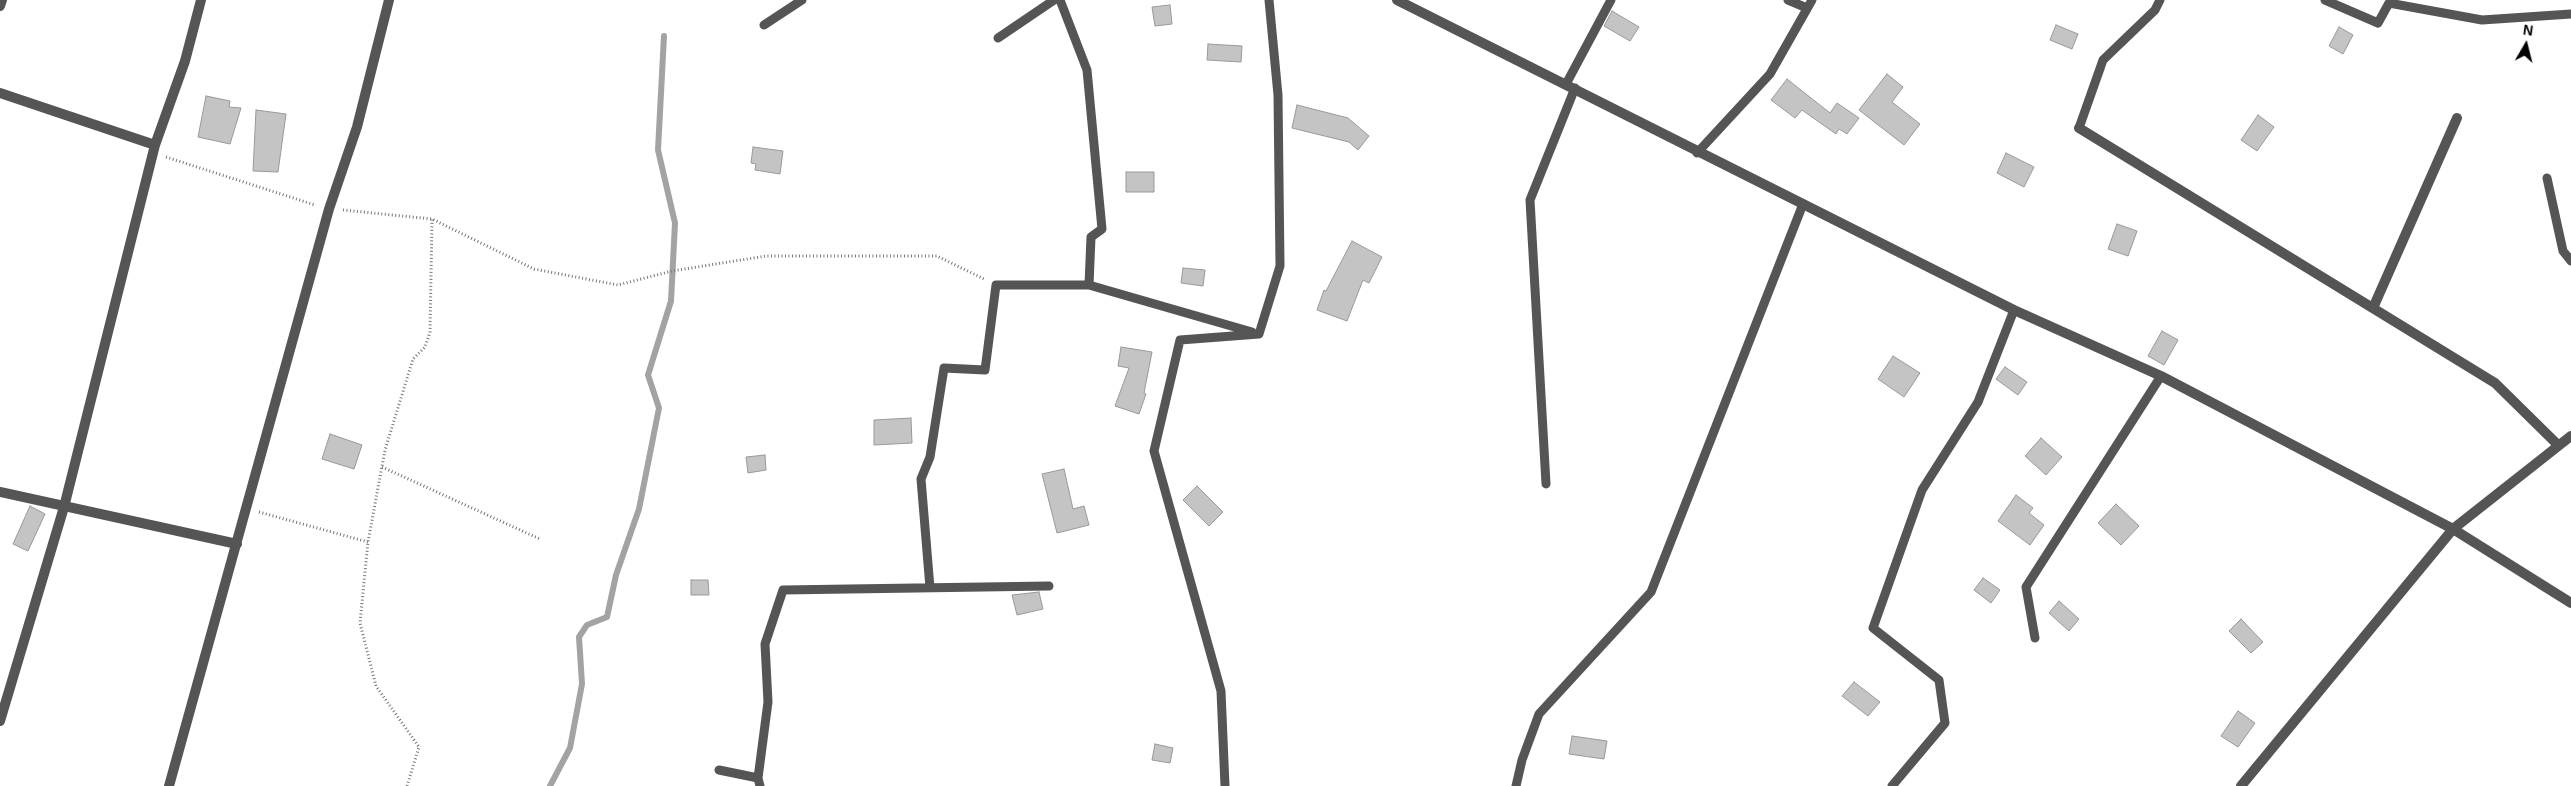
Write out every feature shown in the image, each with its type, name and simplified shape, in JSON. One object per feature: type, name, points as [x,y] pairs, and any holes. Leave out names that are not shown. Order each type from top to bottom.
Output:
[{"type":"street","points":[[0,6],[2,0]]},
{"type":"street","points":[[0,721],[64,507],[154,149],[185,60],[202,0]]},
{"type":"street","points":[[169,786],[329,209],[357,126],[388,0]]},
{"type":"street","points":[[1397,0],[1571,86],[1697,153],[2014,310],[2161,376],[2453,529],[2571,603]]},
{"type":"street","points":[[0,93],[154,149]]},
{"type":"street","points":[[2373,308],[2457,118]]},
{"type":"street","points":[[2080,128],[2495,383],[2558,444]]},
{"type":"street","points":[[2241,786],[2453,529],[2558,444],[2571,436]]},
{"type":"street","points":[[0,492],[236,544]]},
{"type":"lane","points":[[764,25],[802,0]]},
{"type":"lane","points":[[998,38],[1054,0]]},
{"type":"lane","points":[[1060,0],[1086,70],[1102,228],[1091,237],[1089,285]]},
{"type":"lane","points":[[1259,334],[1280,266],[1278,95],[1269,0]]},
{"type":"lane","points":[[1546,484],[1530,200],[1571,86],[1611,0]]},
{"type":"lane","points":[[1697,153],[1770,74],[1809,4],[1788,0]]},
{"type":"lane","points":[[2080,128],[2103,60],[2155,10],[2160,0]]},
{"type":"lane","points":[[2325,0],[2378,23],[2389,3],[2482,20],[2571,14]]},
{"type":"lane","points":[[2547,178],[2563,252],[2571,261]]},
{"type":"lane","points":[[1516,786],[1522,760],[1539,714],[1651,592],[1803,204]]},
{"type":"lane","points":[[930,588],[921,479],[930,458],[944,368],[985,370],[996,285],[1089,285],[1259,334]]},
{"type":"lane","points":[[1892,786],[1945,724],[1939,680],[1873,628],[1922,490],[1978,402],[2014,310]]},
{"type":"lane","points":[[1225,786],[1221,692],[1154,452],[1180,340],[1259,334]]},
{"type":"lane","points":[[2035,638],[2026,587],[2161,376]]},
{"type":"lane","points":[[719,770],[759,782],[768,702],[765,644],[783,590],[1049,586]]},
{"type":"path","points":[[154,149],[329,209],[432,219],[534,269],[618,285],[672,271],[766,256],[937,256],[996,285]]},
{"type":"path","points":[[407,786],[419,748],[376,686],[360,623],[368,542],[382,467],[413,359],[425,347],[430,332],[432,219]]},
{"type":"path","points":[[382,467],[540,539]]},
{"type":"path","points":[[246,509],[368,542]]},
{"type":"building","points":[[1170,5],[1172,24],[1155,26],[1152,7]]},
{"type":"building","points":[[1612,11],[1639,27],[1630,41],[1604,26]]},
{"type":"building","points":[[2056,25],[2078,34],[2072,49],[2050,40]]},
{"type":"building","points":[[2339,27],[2353,35],[2343,54],[2329,46]]},
{"type":"building","points":[[1208,44],[1242,46],[1241,62],[1207,60]]},
{"type":"building","points":[[1887,74],[1903,87],[1892,102],[1920,124],[1904,145],[1859,110]]},
{"type":"building","points":[[1787,79],[1830,113],[1837,103],[1859,118],[1847,134],[1839,129],[1836,134],[1802,110],[1795,118],[1771,100]]},
{"type":"building","points":[[206,96],[230,101],[229,107],[241,108],[230,144],[198,137]]},
{"type":"building","points":[[1297,105],[1348,118],[1369,136],[1358,150],[1349,142],[1292,128]]},
{"type":"building","points":[[256,110],[286,114],[278,172],[253,171]]},
{"type":"building","points":[[2258,115],[2274,127],[2257,151],[2241,140]]},
{"type":"building","points":[[753,147],[783,151],[780,174],[755,170],[756,164],[751,163]]},
{"type":"building","points":[[2006,153],[2034,167],[2024,187],[1997,173]]},
{"type":"building","points":[[1126,172],[1154,172],[1154,192],[1126,192]]},
{"type":"building","points":[[2117,224],[2137,231],[2128,256],[2108,249]]},
{"type":"building","points":[[1352,241],[1382,257],[1369,283],[1363,280],[1347,321],[1317,310],[1324,290],[1326,291]]},
{"type":"building","points":[[1183,268],[1205,270],[1203,286],[1181,283]]},
{"type":"building","points":[[2162,331],[2178,340],[2164,365],[2148,356]]},
{"type":"building","points":[[1121,347],[1152,352],[1144,393],[1146,394],[1139,414],[1115,406],[1129,368],[1118,366]]},
{"type":"building","points":[[1893,356],[1920,373],[1904,397],[1878,379]]},
{"type":"building","points":[[2005,367],[2027,382],[2018,395],[1996,379]]},
{"type":"building","points":[[911,418],[912,443],[874,445],[874,420]]},
{"type":"building","points":[[330,434],[362,445],[354,469],[322,459]]},
{"type":"building","points":[[2041,438],[2062,457],[2046,475],[2025,456]]},
{"type":"building","points":[[765,455],[766,470],[748,473],[746,457]]},
{"type":"building","points":[[1064,469],[1073,509],[1084,506],[1089,525],[1057,533],[1042,474]]},
{"type":"building","points":[[1197,486],[1223,512],[1209,526],[1183,500]]},
{"type":"building","points":[[2016,495],[2033,508],[2029,513],[2044,525],[2030,545],[1998,521]]},
{"type":"building","points":[[2116,504],[2139,526],[2121,545],[2098,523]]},
{"type":"building","points":[[30,506],[45,514],[28,551],[13,544]]},
{"type":"building","points":[[1983,578],[2000,590],[1991,603],[1974,590]]},
{"type":"building","points":[[691,580],[708,580],[709,595],[691,595]]},
{"type":"building","points":[[1039,592],[1043,609],[1017,615],[1012,595]]},
{"type":"building","points":[[2059,601],[2079,619],[2069,631],[2049,613]]},
{"type":"building","points":[[2241,619],[2263,642],[2251,653],[2229,631]]},
{"type":"building","points":[[1854,682],[1880,702],[1868,716],[1842,696]]},
{"type":"building","points":[[2238,711],[2255,723],[2238,747],[2221,736]]},
{"type":"building","points":[[1572,736],[1607,741],[1604,759],[1569,754]]},
{"type":"building","points":[[1155,744],[1173,748],[1170,763],[1152,760]]},
{"type":"waterway","points":[[550,786],[570,748],[582,684],[579,637],[587,625],[607,617],[616,575],[639,509],[659,408],[648,375],[671,301],[675,223],[658,150],[664,36]]}]
